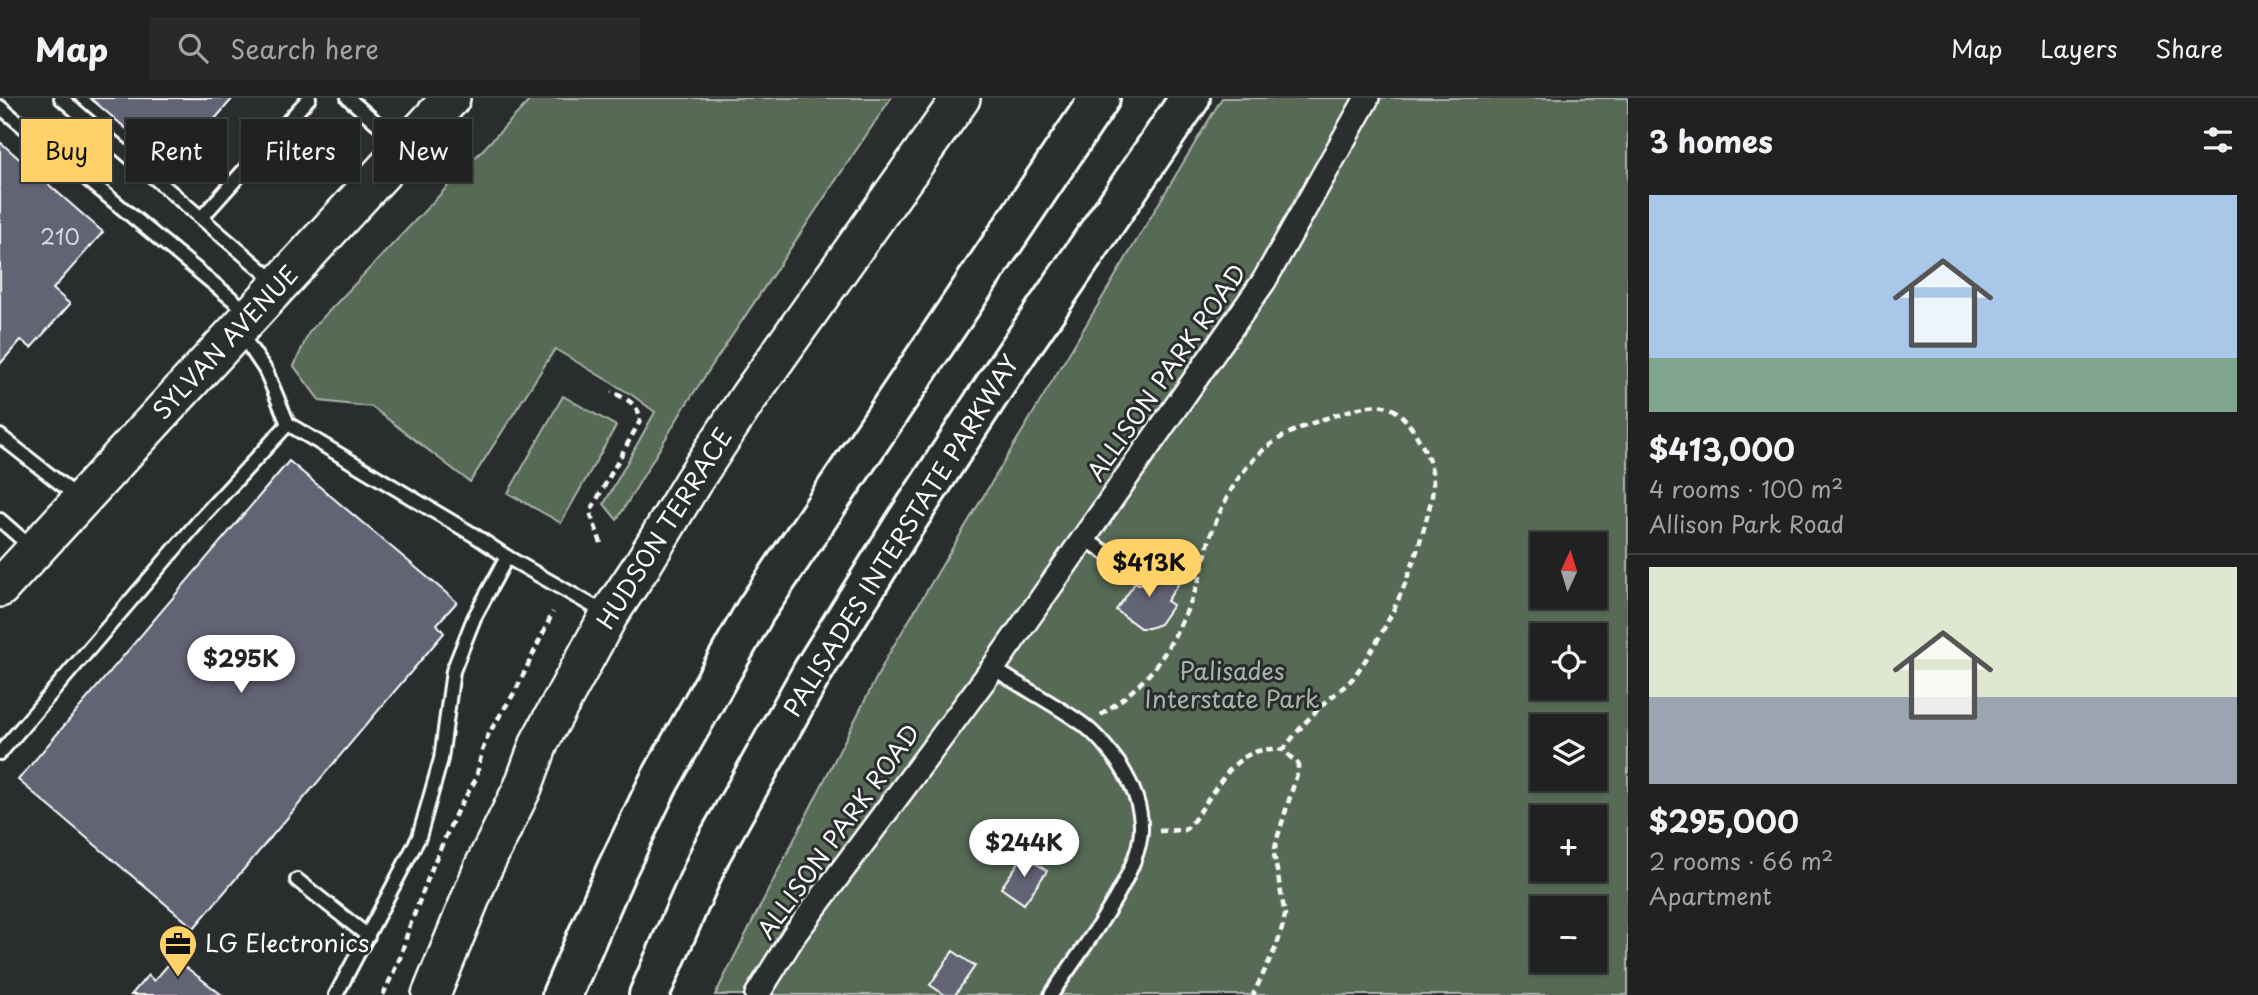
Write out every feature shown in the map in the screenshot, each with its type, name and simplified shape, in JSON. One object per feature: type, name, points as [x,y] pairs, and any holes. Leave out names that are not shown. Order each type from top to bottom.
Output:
[{"type":"highway","points":[[562,995],[610,883],[658,784],[755,611],[1101,98]]},
{"type":"highway","name":"PALISADES INTERSTATE PARKWAY","points":[[649,995],[711,853],[813,671],[1001,376],[1190,98]]},
{"type":"main road","name":"HUDSON TERRACE","points":[[431,995],[483,868],[523,787],[540,741],[609,615],[748,398],[961,98]]},
{"type":"main road","name":"SYLVAN AVENUE","points":[[430,119],[447,99]]},
{"type":"main road","name":"SYLVAN AVENUE","points":[[0,588],[374,182]]},
{"type":"street","name":"ALLISON PARK ROAD","points":[[757,995],[794,935],[993,668],[1264,281],[1367,98]]},
{"type":"lane","points":[[61,98],[279,285]]},
{"type":"lane","points":[[202,217],[310,98]]},
{"type":"lane","points":[[348,98],[374,121]]},
{"type":"lane","points":[[0,107],[245,323],[288,424],[507,557],[609,615]]},
{"type":"lane","points":[[0,753],[204,514],[288,424]]},
{"type":"lane","points":[[0,436],[81,500]]},
{"type":"lane","points":[[0,520],[34,551]]},
{"type":"lane","points":[[1084,538],[1140,576]]},
{"type":"lane","points":[[336,995],[419,837],[441,759],[453,671],[474,618],[507,557]]},
{"type":"lane","points":[[993,668],[1085,726],[1110,752],[1129,779],[1138,805],[1141,830],[1136,853],[1124,880],[1051,995]]},
{"type":"lane","points":[[296,880],[368,936]]},
{"type":"path","points":[[601,543],[590,512],[640,421],[640,414],[633,402],[611,391]]},
{"type":"path","points":[[1085,726],[1141,685],[1161,659],[1178,631],[1198,584],[1211,534],[1226,501],[1236,482],[1260,453],[1276,441],[1332,416],[1370,405],[1385,405],[1395,409],[1406,419],[1426,450],[1433,469],[1434,485],[1428,513],[1408,576],[1383,632],[1351,680],[1311,716],[1283,750]]},
{"type":"path","points":[[383,995],[400,958],[434,863],[456,813],[476,779],[489,733],[511,699],[553,612]]},
{"type":"path","points":[[1141,830],[1185,830],[1234,765],[1262,749],[1283,750],[1298,764],[1274,854],[1285,915],[1278,945],[1254,995]]},
{"type":"green space","points":[[532,98],[891,98],[685,406],[617,520],[604,504],[655,412],[632,395],[555,349],[470,482],[372,407],[320,401],[294,366],[309,332],[452,182],[472,182],[472,161]]},
{"type":"green space","name":"Palisades Interstate Park","points":[[1222,98],[1628,98],[1628,995],[715,995],[887,657]]},
{"type":"green space","points":[[563,396],[616,426],[561,523],[508,493]]},
{"type":"building","points":[[90,98],[233,98],[215,119],[126,119],[126,128]]},
{"type":"building","points":[[0,142],[21,160],[21,182],[46,182],[103,232],[53,289],[70,304],[31,348],[21,340],[0,364]]},
{"type":"building","points":[[289,461],[457,602],[437,624],[444,633],[194,928],[18,780]]},
{"type":"building","points":[[1152,565],[1179,583],[1167,601],[1173,605],[1160,624],[1140,628],[1116,610]]},
{"type":"building","points":[[1024,855],[1047,871],[1024,904],[1001,888]]},
{"type":"building","points":[[953,951],[975,966],[955,995],[945,995],[930,985]]},
{"type":"building","name":"LG Electronics","points":[[174,958],[222,995],[131,995],[148,975],[154,981]]},
{"type":"place","name":"LG Electronics","points":[[178,978]]}]
